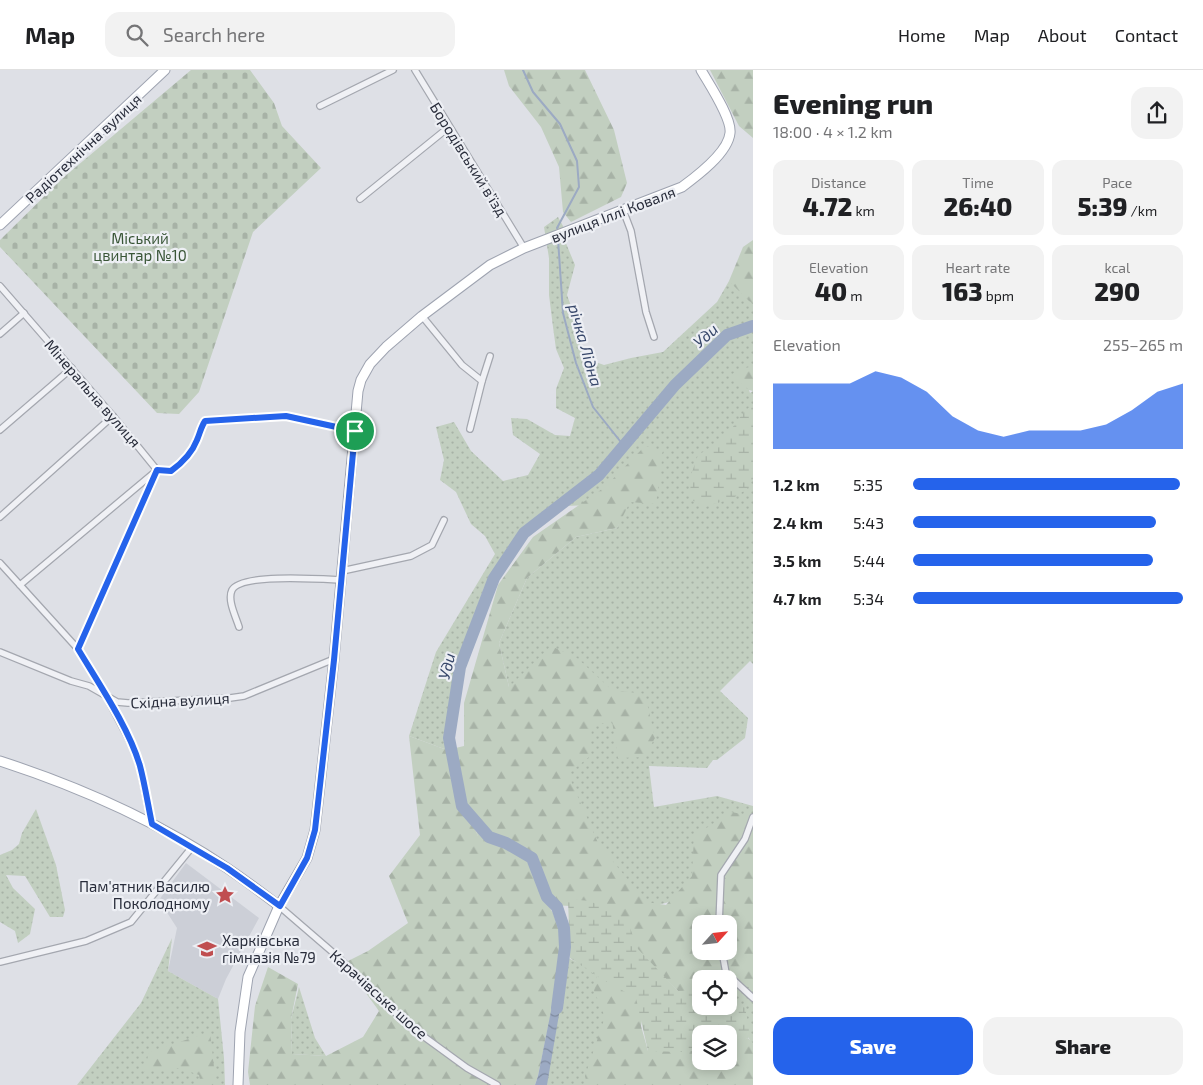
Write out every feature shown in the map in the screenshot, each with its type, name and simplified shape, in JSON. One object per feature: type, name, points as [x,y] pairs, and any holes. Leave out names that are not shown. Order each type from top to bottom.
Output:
[{"type":"main road","name":"Радіотехнічна вулиця","points":[[0,225],[165,70]]},
{"type":"main road","name":"вулиця Іллі Коваля","points":[[238,1085],[240,1032],[248,977],[280,906],[307,858],[315,830],[334,660],[358,391],[366,372],[370,364],[386,347],[422,316],[490,265],[524,248],[682,187],[701,173],[725,146],[730,132],[726,113],[701,70]]},
{"type":"main road","name":"Карачівське шосе","points":[[0,761],[94,795],[152,824],[193,846],[280,906]]},
{"type":"street","points":[[320,106],[394,70]]},
{"type":"street","name":"Бородівський в’їзд","points":[[415,70],[524,248]]},
{"type":"street","points":[[360,199],[449,128]]},
{"type":"street","points":[[623,210],[631,231],[646,312],[654,337]]},
{"type":"street","name":"Мінеральна вулиця","points":[[0,286],[113,416],[157,470]]},
{"type":"street","points":[[0,334],[24,313]]},
{"type":"street","points":[[422,316],[462,365],[482,381]]},
{"type":"street","points":[[470,429],[490,356]]},
{"type":"street","points":[[0,430],[72,368]]},
{"type":"street","points":[[0,517],[113,416]]},
{"type":"street","points":[[20,585],[157,470],[171,471],[184,461],[197,441],[205,421],[286,416],[355,431]]},
{"type":"street","points":[[78,649],[157,470]]},
{"type":"street","points":[[239,627],[230,598],[232,589],[240,583],[255,580],[342,576],[411,556],[432,545],[444,520]]},
{"type":"street","points":[[0,562],[78,649],[107,698],[133,747],[140,766],[152,824]]},
{"type":"street","name":"Східна вулиця","points":[[0,652],[71,681],[99,690],[107,698],[117,702],[128,703],[244,696],[334,660]]},
{"type":"street","points":[[719,915],[721,875],[745,839],[753,817]]},
{"type":"street","points":[[0,962],[86,941],[131,922],[193,846]]},
{"type":"street","name":"Карачівське шосе","points":[[280,906],[337,956],[408,1025],[467,1068],[497,1085]]},
{"type":"street","points":[[724,960],[726,973],[753,998]]},
{"type":"shaded area","name":"Харківська гімназія №79","points":[[186,863],[259,918],[226,979],[218,999],[168,971],[177,928],[159,900]]},
{"type":"green space","name":"Міський цвинтар №10","points":[[191,70],[250,70],[274,103],[282,126],[321,168],[253,232],[199,392],[179,414],[157,413],[0,247],[0,240],[64,177]]},
{"type":"green space","points":[[504,70],[585,70],[614,130],[627,183],[621,197],[571,222],[563,212],[559,167],[541,127],[509,86]]},
{"type":"green space","points":[[710,70],[753,70],[753,138],[739,126]]},
{"type":"green space","points":[[558,217],[563,226],[565,241],[575,265],[567,295],[578,325],[577,340],[590,360],[604,365],[663,352],[717,302],[729,281],[753,287],[753,326],[721,337],[661,398],[596,473],[522,528],[484,588],[460,654],[447,750],[409,736],[436,652],[495,554],[485,536],[471,524],[456,492],[440,480],[444,460],[436,427],[454,422],[471,451],[503,481],[528,475],[540,454],[513,435],[511,418],[527,419],[555,435],[570,436],[575,418],[556,408],[556,389],[564,368],[556,349],[549,295],[549,258],[544,227]]},
{"type":"green space","points":[[753,240],[753,303],[729,281],[743,247]]},
{"type":"green space","points":[[753,331],[753,388],[749,390],[750,393],[753,391],[753,664],[750,661],[720,691],[748,718],[745,738],[717,760],[713,760],[707,768],[649,766],[654,807],[717,796],[753,806],[753,897],[673,901],[650,907],[601,856],[509,687],[499,643],[527,578],[576,537],[617,528],[626,504],[563,506],[603,475],[675,390],[725,342]]},
{"type":"green space","points":[[753,366],[753,391],[749,390],[731,375],[738,370]]},
{"type":"green space","points":[[753,405],[753,479],[747,489],[733,498],[705,507],[690,499],[691,475],[698,455],[725,436],[744,412]]},
{"type":"green space","points":[[645,446],[663,451],[656,504],[630,502],[617,528],[576,537],[527,578],[499,643],[509,687],[551,646],[577,658],[612,690],[645,694],[655,738],[644,757],[618,758],[612,721],[592,726],[589,757],[568,774],[598,843],[646,902],[666,905],[692,876],[694,836],[731,812],[753,816],[753,986],[737,988],[737,970],[692,970],[692,993],[681,994],[593,907],[548,905],[553,913],[560,934],[561,965],[535,1085],[250,1085],[248,1072],[255,1006],[268,967],[298,984],[291,1019],[292,1054],[326,1056],[363,1037],[379,1011],[344,963],[368,951],[408,923],[389,876],[420,835],[409,736],[447,750],[464,746],[464,703],[498,585],[533,537],[605,487]],"holes":[[[448,753],[478,836],[452,779]],[[517,854],[534,857],[547,903],[531,868],[523,857]]]},
{"type":"green space","points":[[36,809],[56,865],[65,910],[63,917],[50,917],[25,876],[6,875],[13,888],[35,909],[30,934],[18,943],[15,931],[0,922],[0,855],[12,850],[19,844],[22,833]]},
{"type":"green space","points":[[568,899],[590,901],[627,920],[638,949],[678,991],[692,990],[692,1015],[737,1015],[737,1000],[745,1008],[751,1036],[737,1045],[737,1025],[692,1025],[692,1051],[648,1051],[636,998],[600,978],[570,958]]},
{"type":"green space","points":[[172,938],[168,971],[218,999],[225,1085],[77,1085],[141,1003]]},
{"type":"green space","points":[[566,957],[600,973],[612,1012],[597,1085],[546,1085]]},
{"type":"green space","points":[[598,968],[646,989],[641,1026],[648,1051],[692,1044],[692,1070],[737,1070],[737,1041],[748,1038],[753,1043],[753,1085],[587,1085],[585,1076],[605,1017],[594,991]]},
{"type":"green space","points":[[753,985],[753,1047],[737,1012],[737,988]]},
{"type":"green space","points":[[299,987],[315,1038],[326,1056],[292,1054],[291,1019]]},
{"type":"green space","points":[[210,1032],[216,1085],[201,1085],[199,1075],[180,1068],[144,1072],[149,1052]]},
{"type":"water","points":[[563,991],[547,1085],[535,1085],[554,996]]},
{"type":"waterway","name":"річка Лідна","points":[[523,70],[533,92],[560,124],[577,161],[579,187],[557,228]]},
{"type":"waterway","name":"річка Лідна","points":[[558,239],[563,313],[576,363],[593,407],[624,446]]},
{"type":"waterway","name":"Уди","points":[[557,1008],[565,947],[564,928],[557,907],[547,897],[532,858],[506,843],[489,837],[462,806],[449,738],[460,667],[494,578],[524,533],[599,475],[675,385],[727,335],[753,326]]},
{"type":"place","name":"Пам'ятник Василю Поколодному","points":[[225,895]]},
{"type":"place","name":"Харківська гімназія №79","points":[[207,949]]},
{"type":"route","points":[[286,416],[355,431],[334,660],[315,830],[307,858],[280,906],[193,846],[152,824],[140,766],[133,747],[78,649],[157,470],[171,471],[184,461],[197,441],[205,421],[286,416]]}]
